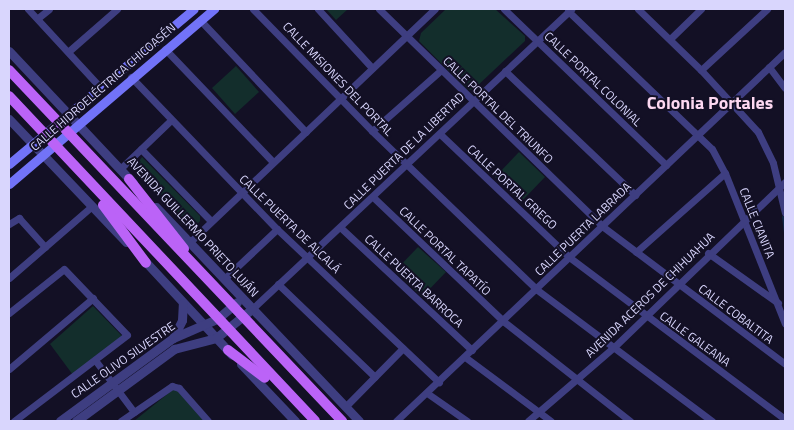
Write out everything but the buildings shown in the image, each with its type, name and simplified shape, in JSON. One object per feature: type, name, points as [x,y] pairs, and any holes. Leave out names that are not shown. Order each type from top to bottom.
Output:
[{"type":"main road","name":"CALLE HIDROELÉCTRICA CHICOASÉN","points":[[9,164],[194,9]]},
{"type":"main road","name":"CALLE HIDROELÉCTRICA CHICOASÉN","points":[[9,184],[131,77],[214,9]]},
{"type":"main road","name":"AVENIDA GUILLERMO PRIETO LUJÁN","points":[[9,70],[57,124],[342,421]]},
{"type":"main road","points":[[9,96],[314,420]]},
{"type":"main road","points":[[129,179],[180,242],[192,263]]},
{"type":"main road","points":[[94,188],[110,216],[146,263]]},
{"type":"main road","points":[[228,350],[254,368],[292,404],[314,420]]},
{"type":"street","points":[[28,9],[69,51],[100,87]]},
{"type":"street","points":[[38,18],[49,9]]},
{"type":"street","points":[[69,51],[117,9]]},
{"type":"street","name":"CALLE MISIONES DEL PORTAL","points":[[253,9],[372,131],[536,289],[712,421]]},
{"type":"street","points":[[318,9],[372,68]]},
{"type":"street","name":"CALLE PORTAL DEL TRIUNFO","points":[[379,9],[602,226]]},
{"type":"street","points":[[190,242],[435,9]]},
{"type":"street","name":"CALLE PORTAL COLONIAL","points":[[504,9],[666,165]]},
{"type":"street","points":[[638,9],[732,103],[767,148],[785,213]]},
{"type":"street","points":[[670,39],[702,9]]},
{"type":"street","points":[[701,70],[767,9]]},
{"type":"street","name":"CALLE PUERTA DE LA LIBERTAD","points":[[252,309],[308,256],[341,228],[472,101],[570,10]]},
{"type":"street","name":"CALLE CIANITA","points":[[570,10],[712,150],[725,173],[785,324]]},
{"type":"street","points":[[200,20],[306,132]]},
{"type":"street","points":[[165,49],[274,162]]},
{"type":"street","name":"AVENIDA GUILLERMO PRIETO LUJÁN","points":[[9,51],[359,421]]},
{"type":"street","name":"CALLE PUERTA LABRADA","points":[[396,421],[785,52]]},
{"type":"street","points":[[769,67],[785,88]]},
{"type":"street","points":[[372,131],[441,70]]},
{"type":"street","points":[[505,71],[634,195]]},
{"type":"street","name":"CALLE PUERTA DE ALCALÁ","points":[[131,77],[277,229],[308,256],[439,382]]},
{"type":"street","points":[[9,119],[295,421]]},
{"type":"street","points":[[120,168],[171,120]]},
{"type":"street","name":"CALLE PORTAL GRIEGO","points":[[440,134],[569,257]]},
{"type":"street","points":[[141,149],[211,221]]},
{"type":"street","points":[[636,252],[725,173]]},
{"type":"street","name":"AVENIDA ACEROS DE CHIHUAHUA","points":[[528,421],[613,348],[708,254],[785,182]]},
{"type":"street","name":"CALLE PORTAL TAPATÍO","points":[[372,197],[503,321],[576,381],[630,421]]},
{"type":"street","points":[[9,278],[92,206]]},
{"type":"street","points":[[9,224],[19,218],[45,247]]},
{"type":"street","name":"CALLE COBALTITA","points":[[602,226],[785,364]]},
{"type":"street","name":"CALLE PUERTA BARROCA","points":[[341,228],[472,350]]},
{"type":"street","points":[[224,279],[277,229]]},
{"type":"street","points":[[708,254],[778,304]]},
{"type":"street","name":"CALLE GALEANA","points":[[569,257],[645,316],[785,419]]},
{"type":"street","points":[[9,313],[62,269],[93,298],[126,335],[14,421]]},
{"type":"street","points":[[278,284],[375,377]]},
{"type":"street","name":"CALLE OLIVO SILVESTRE","points":[[60,421],[173,338],[217,318],[241,297]]},
{"type":"street","points":[[9,369],[93,298]]},
{"type":"street","points":[[173,338],[182,320],[184,303]]},
{"type":"street","name":"CALLE OLIVO SILVESTRE","points":[[76,421],[174,349],[216,338],[252,309]]},
{"type":"street","points":[[346,406],[402,348]]},
{"type":"street","points":[[465,357],[551,421]]},
{"type":"street","points":[[95,360],[134,412]]},
{"type":"street","points":[[121,421],[168,387],[176,386],[208,421]]},
{"type":"street","points":[[427,393],[467,421]]},
{"type":"green space","points":[[326,9],[348,9],[336,20]]},
{"type":"green space","points":[[446,9],[495,9],[525,36],[525,41],[474,89],[468,90],[419,41],[421,33]]},
{"type":"green space","points":[[236,66],[259,92],[235,114],[212,88]]},
{"type":"green space","points":[[519,152],[545,177],[521,202],[495,177]]},
{"type":"green space","points":[[142,157],[200,216],[200,221],[193,229],[134,168]]},
{"type":"green space","points":[[418,247],[446,272],[422,297],[395,271]]},
{"type":"green space","points":[[93,306],[123,337],[73,375],[50,344]]},
{"type":"green space","points":[[175,388],[204,421],[134,421]]},
{"type":"waterway","points":[[783,217],[785,233]]},
{"type":"district","name":"Colonia Portales","points":[[710,103]]}]
